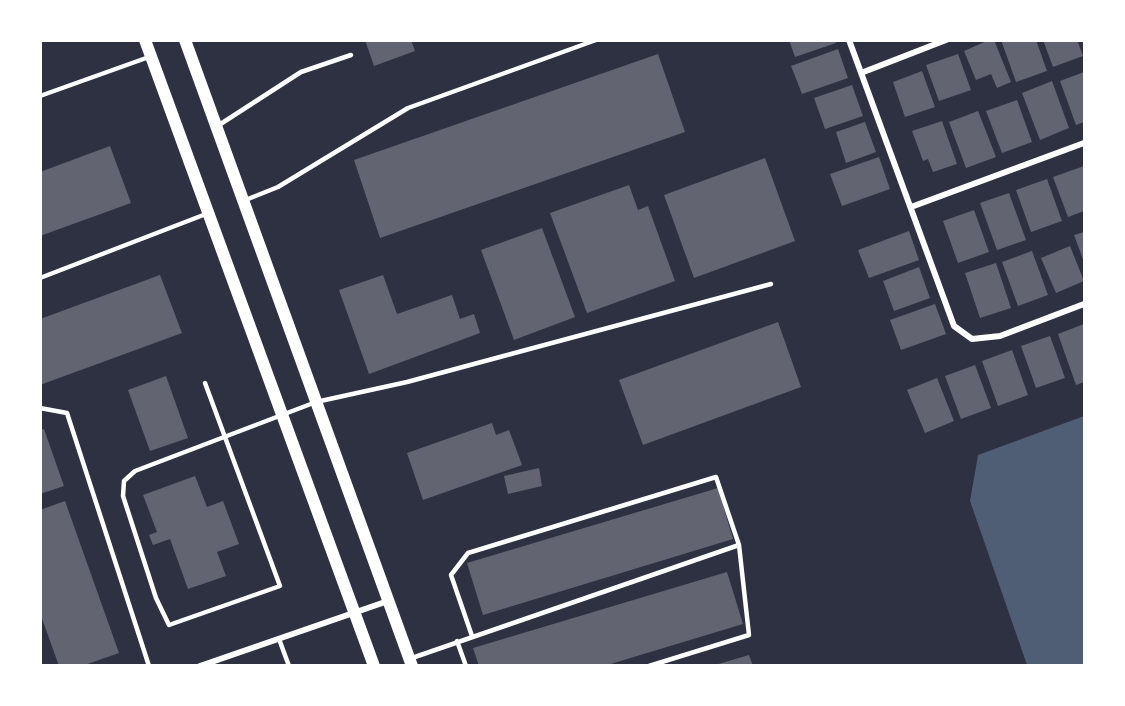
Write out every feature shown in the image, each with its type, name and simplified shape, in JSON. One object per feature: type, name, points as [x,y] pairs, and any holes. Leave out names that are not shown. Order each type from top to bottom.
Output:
[{"type":"main road","points":[[146,40],[374,666]]},
{"type":"main road","points":[[185,40],[410,662]]},
{"type":"street","points":[[849,40],[954,326],[972,339],[1000,336],[1084,304]]},
{"type":"street","points":[[861,73],[946,40]]},
{"type":"street","points":[[911,207],[1084,143]]},
{"type":"street","points":[[200,666],[388,601]]},
{"type":"lane","points":[[243,201],[278,187],[408,108],[596,40]]},
{"type":"lane","points":[[216,126],[301,72],[351,55]]},
{"type":"lane","points":[[40,96],[151,56]]},
{"type":"lane","points":[[40,278],[208,213]]},
{"type":"lane","points":[[205,383],[224,435],[280,586],[169,625],[156,598],[123,489],[124,481],[135,471],[224,435],[316,402],[407,382],[771,284]]},
{"type":"lane","points":[[40,408],[67,413],[149,666]]},
{"type":"lane","points":[[472,636],[451,575],[468,553],[716,477],[739,545],[749,635],[650,666]]},
{"type":"lane","points":[[410,662],[457,641],[739,545]]},
{"type":"lane","points":[[279,639],[289,666]]},
{"type":"lane","points":[[457,641],[466,666]]},
{"type":"water","points":[[1084,416],[1084,665],[1027,665],[970,501],[978,455]]},
{"type":"building","points":[[365,40],[411,40],[415,51],[374,66]]},
{"type":"building","points":[[789,40],[835,40],[836,43],[795,57]]},
{"type":"building","points":[[994,40],[1011,82],[997,88],[991,74],[976,80],[964,51]]},
{"type":"building","points":[[1001,40],[1036,40],[1047,71],[1016,82]]},
{"type":"building","points":[[1043,40],[1077,40],[1083,56],[1053,67]]},
{"type":"building","points":[[838,49],[848,78],[802,94],[791,66]]},
{"type":"building","points":[[658,54],[685,132],[380,238],[354,160]]},
{"type":"building","points":[[958,54],[971,90],[939,101],[926,65]]},
{"type":"building","points":[[922,71],[935,107],[905,117],[893,82]]},
{"type":"building","points":[[1084,72],[1084,122],[1076,125],[1060,81]]},
{"type":"building","points":[[1052,81],[1069,128],[1040,140],[1022,93]]},
{"type":"building","points":[[852,85],[863,116],[825,129],[814,98]]},
{"type":"building","points":[[1017,100],[1032,142],[1002,153],[986,111]]},
{"type":"building","points":[[978,111],[996,157],[966,168],[949,122]]},
{"type":"building","points":[[942,121],[957,164],[933,172],[928,159],[923,161],[912,131]]},
{"type":"building","points":[[865,122],[876,152],[846,163],[836,132]]},
{"type":"building","points":[[110,146],[131,203],[40,236],[40,172]]},
{"type":"building","points":[[879,157],[890,189],[842,206],[830,174]]},
{"type":"building","points":[[765,158],[795,241],[694,278],[664,195]]},
{"type":"building","points":[[1084,166],[1084,211],[1068,217],[1053,177]]},
{"type":"building","points":[[1047,179],[1062,221],[1031,232],[1016,190]]},
{"type":"building","points":[[629,185],[638,210],[648,206],[675,281],[587,313],[550,213]]},
{"type":"building","points":[[1009,193],[1026,240],[997,250],[980,203]]},
{"type":"building","points":[[974,210],[989,252],[958,263],[943,221]]},
{"type":"building","points":[[542,228],[575,317],[514,340],[481,250]]},
{"type":"building","points":[[909,231],[919,260],[869,278],[858,250]]},
{"type":"building","points":[[1084,232],[1084,262],[1074,235]]},
{"type":"building","points":[[1070,246],[1084,281],[1056,293],[1041,258]]},
{"type":"building","points":[[1032,251],[1048,295],[1018,306],[1002,262]]},
{"type":"building","points":[[996,263],[1011,308],[980,318],[965,273]]},
{"type":"building","points":[[919,267],[930,298],[894,311],[883,281]]},
{"type":"building","points":[[160,275],[182,333],[40,385],[40,319]]},
{"type":"building","points":[[383,275],[397,314],[452,295],[460,319],[474,314],[480,333],[369,374],[339,290]]},
{"type":"building","points":[[935,304],[946,334],[901,350],[890,320]]},
{"type":"building","points":[[778,322],[801,387],[643,445],[619,380]]},
{"type":"building","points":[[1084,324],[1084,382],[1076,385],[1058,334]]},
{"type":"building","points":[[1050,336],[1065,378],[1036,388],[1021,346]]},
{"type":"building","points":[[1012,350],[1028,395],[998,406],[982,361]]},
{"type":"building","points":[[975,365],[991,408],[961,419],[945,376]]},
{"type":"building","points":[[166,376],[188,438],[150,451],[128,390]]},
{"type":"building","points":[[937,378],[954,421],[925,433],[907,390]]},
{"type":"building","points":[[492,423],[496,435],[509,430],[522,465],[423,500],[407,453]]},
{"type":"building","points":[[44,429],[64,486],[40,494],[40,430]]},
{"type":"building","points":[[539,468],[542,486],[508,494],[504,476]]},
{"type":"building","points":[[195,476],[207,507],[223,501],[239,544],[217,552],[226,576],[188,589],[170,539],[153,545],[149,535],[157,532],[143,495]]},
{"type":"building","points":[[718,488],[733,539],[483,615],[467,563]]},
{"type":"building","points":[[65,501],[119,653],[82,666],[59,666],[40,613],[40,510]]},
{"type":"building","points":[[727,572],[743,624],[604,666],[479,666],[473,648]]},
{"type":"building","points":[[749,655],[753,666],[715,666],[715,665]]}]
